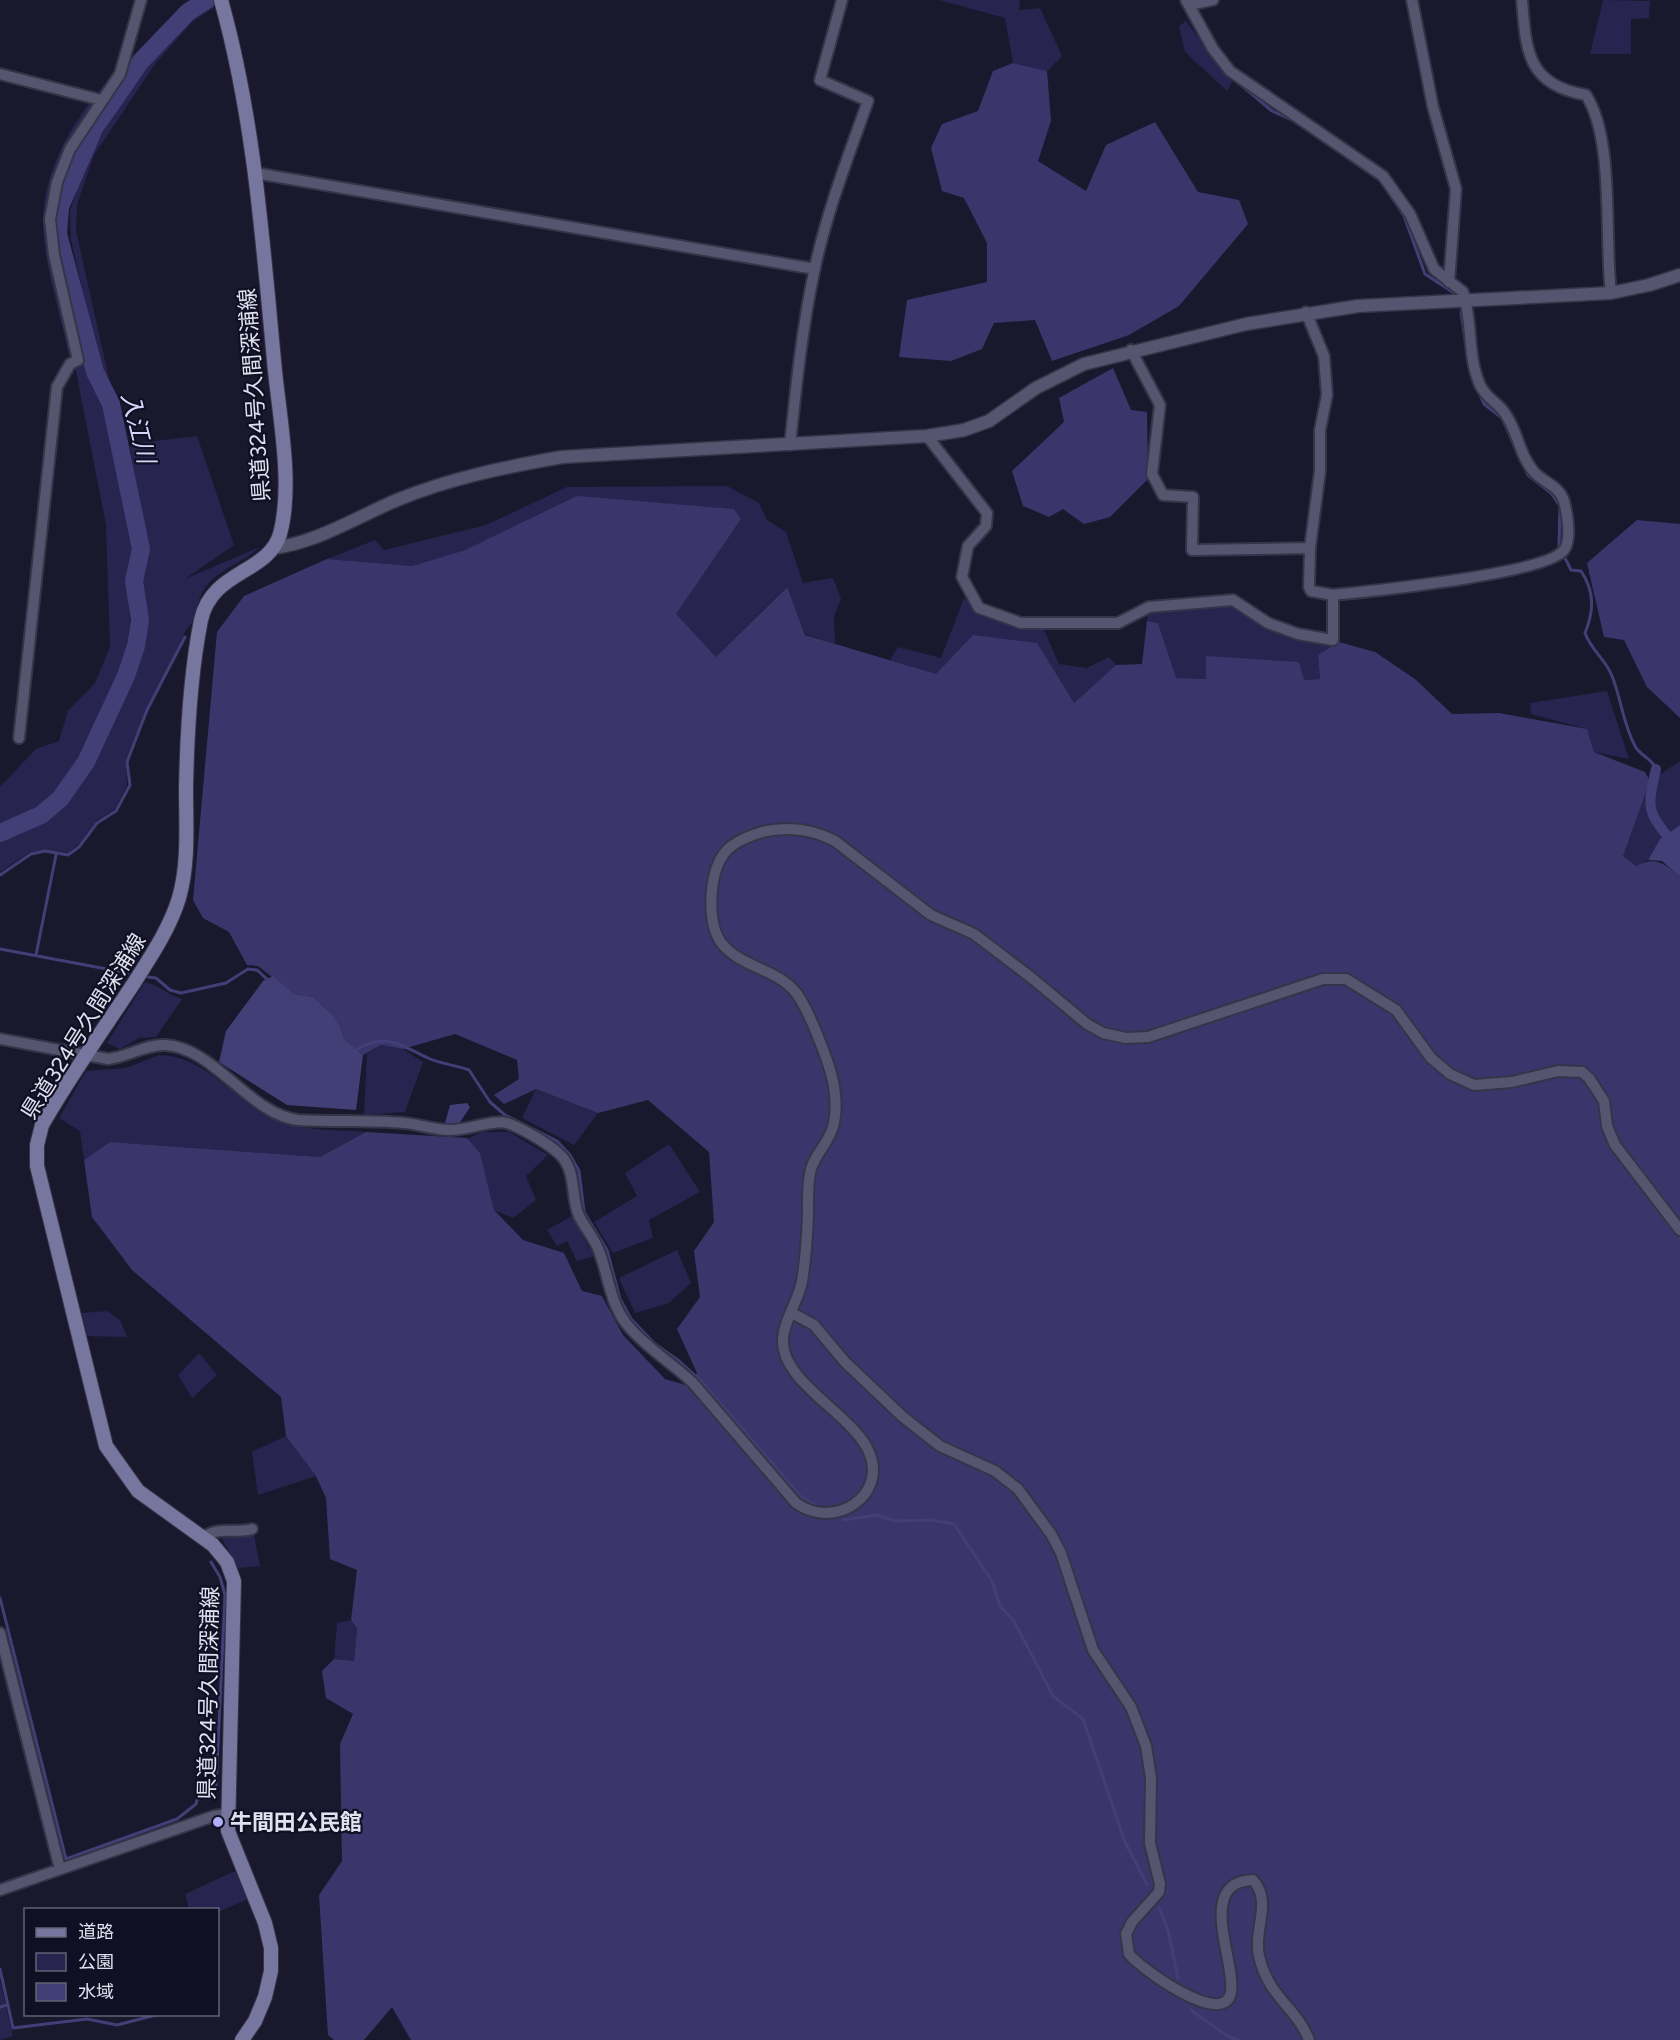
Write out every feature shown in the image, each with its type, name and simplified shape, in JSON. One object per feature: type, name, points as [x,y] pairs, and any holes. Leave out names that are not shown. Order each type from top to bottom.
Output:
[{"type":"main road","name":"県道324号久間深浦線","points":[[222,4],[249,121],[285,487],[284,518],[279,538],[273,548],[265,557],[233,575],[219,587],[204,609],[188,740],[184,875],[179,898],[170,923],[150,958],[42,1125],[37,1145],[37,1166],[106,1446],[138,1491],[204,1537],[227,1562],[234,1581],[227,1814],[235,1852],[265,1923],[271,1948],[271,1971],[265,1997],[255,2021],[242,2040]]},
{"type":"street","points":[[19,738],[57,387],[69,364],[78,360],[54,255],[50,219],[57,182],[70,149],[120,74],[141,0]]},
{"type":"street","points":[[790,445],[802,335],[815,269],[840,181],[868,101],[820,80],[842,0]]},
{"type":"street","points":[[1213,0],[1188,3],[1213,49],[1230,71],[1383,176],[1410,214],[1434,269],[1463,292],[1475,372],[1490,400],[1504,412],[1529,465],[1536,474],[1556,487],[1564,500],[1568,536],[1560,553],[1501,573],[1333,595],[1311,591],[1310,548],[1320,471],[1320,430],[1327,395],[1324,356],[1306,312]]},
{"type":"street","points":[[1412,0],[1433,107],[1456,189],[1449,282]]},
{"type":"street","points":[[1522,0],[1526,47],[1533,66],[1551,84],[1568,92],[1586,95],[1595,109],[1604,159],[1607,260],[1611,293]]},
{"type":"street","points":[[0,74],[101,100]]},
{"type":"street","points":[[255,173],[815,269]]},
{"type":"street","points":[[273,548],[303,542],[398,500],[454,479],[508,466],[562,457],[790,445],[927,435],[964,430],[989,421],[1036,388],[1074,369],[1131,350],[1306,312],[1358,306],[1611,293],[1649,285],[1680,275]]},
{"type":"street","points":[[1131,350],[1160,405],[1152,474],[1163,495],[1193,497],[1192,550],[1310,548]]},
{"type":"street","points":[[927,435],[987,513],[986,526],[968,546],[962,577],[979,608],[1021,623],[1118,623],[1149,607],[1233,600],[1268,624],[1298,634],[1333,640],[1333,595]]},
{"type":"street","points":[[0,1039],[108,1059],[124,1057],[165,1045],[183,1049],[198,1057],[274,1111],[296,1119],[404,1123],[449,1131],[505,1122],[552,1148],[564,1159],[572,1175],[578,1214],[599,1250],[614,1303],[627,1325],[653,1352],[676,1367],[693,1383],[796,1503],[808,1512],[823,1515],[836,1513],[856,1502],[870,1483],[873,1469],[870,1454],[861,1438],[791,1368],[783,1338],[801,1285],[807,1253],[811,1168],[831,1132],[835,1116],[832,1079],[804,1006],[796,992],[772,973],[734,956],[723,945],[714,924],[715,872],[722,856],[730,847],[756,834],[774,829],[798,829],[820,833],[835,841],[931,915],[974,934],[1034,979],[1087,1024],[1103,1033],[1126,1038],[1148,1037],[1323,979],[1346,979],[1396,1010],[1431,1058],[1450,1074],[1474,1085],[1512,1082],[1558,1071],[1581,1072],[1589,1078],[1604,1101],[1607,1126],[1615,1144],[1680,1230]]},
{"type":"street","points":[[792,1313],[814,1325],[845,1362],[903,1417],[940,1446],[995,1471],[1018,1489],[1051,1534],[1061,1552],[1093,1650],[1131,1707],[1146,1746],[1151,1778],[1150,1842],[1160,1884],[1159,1892],[1132,1922],[1126,1934],[1129,1954],[1163,1981],[1202,2003],[1216,2005],[1225,2002],[1231,1995],[1231,1980],[1221,1936],[1224,1901],[1229,1887],[1238,1880],[1253,1880],[1260,1888],[1263,1899],[1257,1935],[1258,1954],[1265,1977],[1309,2040]]},
{"type":"street","points":[[204,1537],[218,1531],[252,1529]]},
{"type":"street","points":[[0,1633],[60,1869]]},
{"type":"street","points":[[0,1890],[214,1816],[227,1814]]},
{"type":"green space","points":[[939,0],[1020,0],[1019,10],[1040,8],[1062,56],[1047,71],[1013,63],[1005,18]]},
{"type":"green space","points":[[1603,0],[1650,1],[1649,18],[1631,19],[1631,54],[1590,54]]},
{"type":"green space","points":[[216,6],[192,22],[155,64],[94,155],[77,204],[76,231],[109,379],[100,367],[71,240],[70,211],[89,155],[145,67],[189,16]]},
{"type":"green space","points":[[1186,21],[1232,82],[1227,91],[1185,52],[1179,26]]},
{"type":"green space","points":[[116,72],[77,147],[57,205],[56,234],[92,387],[108,409],[131,513],[136,559],[127,578],[130,622],[126,654],[113,691],[76,768],[42,805],[0,825],[0,787],[36,749],[59,741],[68,711],[95,683],[110,647],[106,525],[76,371],[69,355],[48,268],[43,215],[46,192],[62,148],[86,108]]},
{"type":"green space","points":[[197,436],[234,545],[185,579],[260,547],[222,572],[203,591],[195,617],[186,630],[126,760],[127,785],[115,809],[96,821],[79,844],[68,853],[45,850],[30,852],[0,872],[0,839],[48,815],[83,781],[145,640],[140,598],[146,557],[130,444]]},
{"type":"green space","points":[[727,486],[759,503],[767,520],[786,532],[803,583],[833,578],[841,599],[834,616],[835,644],[805,634],[786,587],[716,657],[675,614],[741,519],[734,509],[577,497],[465,550],[412,566],[327,559],[375,540],[384,550],[486,525],[567,487]]},
{"type":"green space","points":[[964,598],[983,617],[1044,630],[1059,664],[1087,668],[1109,657],[1116,665],[1074,703],[973,635],[937,675],[890,660],[898,647],[941,658]]},
{"type":"green space","points":[[1232,604],[1282,634],[1308,641],[1339,642],[1318,655],[1320,679],[1304,680],[1207,656],[1206,679],[1175,678],[1158,623],[1147,621],[1149,610]]},
{"type":"green space","points":[[1607,691],[1629,759],[1594,752],[1587,729],[1531,714],[1530,703]]},
{"type":"green space","points":[[1680,761],[1680,825],[1660,839],[1648,860],[1636,866],[1623,856],[1650,781]]},
{"type":"green space","points":[[145,982],[182,999],[156,1037],[139,1038],[120,1049],[107,1043]]},
{"type":"green space","points":[[381,1045],[403,1049],[423,1062],[405,1112],[364,1115],[367,1053]]},
{"type":"green space","points":[[159,1055],[190,1062],[218,1079],[256,1109],[281,1122],[304,1128],[366,1132],[320,1157],[110,1142],[84,1160],[80,1131],[59,1118],[86,1071],[126,1068]]},
{"type":"green space","points":[[536,1089],[598,1113],[574,1145],[522,1118]]},
{"type":"green space","points":[[482,1132],[509,1132],[548,1155],[526,1176],[536,1200],[513,1218],[494,1210],[480,1153],[467,1139]]},
{"type":"green space","points":[[669,1144],[700,1192],[649,1220],[653,1238],[613,1253],[594,1222],[637,1196],[625,1173]]},
{"type":"green space","points":[[572,1216],[594,1256],[577,1261],[567,1241],[557,1246],[547,1230]]},
{"type":"green space","points":[[677,1250],[691,1283],[669,1303],[635,1313],[619,1278]]},
{"type":"green space","points":[[107,1311],[120,1320],[127,1337],[87,1336],[81,1313]]},
{"type":"green space","points":[[199,1353],[217,1375],[192,1398],[178,1375]]},
{"type":"green space","points":[[286,1436],[316,1476],[258,1495],[252,1452]]},
{"type":"green space","points":[[220,1535],[254,1535],[260,1566],[238,1568]]},
{"type":"green space","points":[[351,1620],[357,1628],[354,1661],[334,1659],[337,1623]]},
{"type":"green space","points":[[235,1871],[248,1899],[219,1912],[219,1908],[189,1908],[185,1894]]},
{"type":"green space","points":[[0,1981],[13,2036],[0,2040]]},
{"type":"shaded area","points":[[1013,63],[1047,71],[1051,121],[1038,161],[1086,191],[1106,145],[1155,122],[1198,192],[1239,200],[1248,224],[1179,306],[1129,335],[1052,361],[1035,320],[994,323],[982,349],[951,361],[899,357],[907,300],[987,282],[987,243],[964,198],[942,191],[931,148],[942,124],[978,111],[993,71]]},
{"type":"shaded area","points":[[1113,368],[1131,410],[1147,412],[1148,479],[1110,517],[1084,524],[1063,509],[1049,517],[1023,506],[1012,471],[1064,422],[1059,398]]},
{"type":"shaded area","points":[[577,496],[734,509],[741,519],[676,614],[716,657],[787,587],[805,635],[936,674],[973,635],[1037,643],[1074,703],[1116,665],[1142,664],[1147,621],[1158,623],[1176,678],[1206,679],[1206,656],[1299,662],[1304,680],[1320,679],[1318,655],[1339,642],[1375,652],[1415,679],[1452,714],[1499,713],[1587,729],[1594,752],[1645,772],[1650,781],[1623,856],[1636,866],[1654,861],[1659,862],[1680,877],[1680,2040],[411,2040],[392,2007],[364,2040],[334,2040],[328,2035],[319,1895],[342,1861],[340,1744],[353,1714],[326,1698],[322,1671],[334,1659],[354,1661],[357,1628],[351,1620],[357,1570],[330,1559],[326,1498],[316,1476],[286,1436],[281,1397],[132,1270],[92,1217],[84,1160],[110,1142],[320,1157],[366,1132],[467,1138],[480,1153],[494,1210],[523,1240],[564,1253],[582,1291],[602,1296],[623,1335],[665,1379],[689,1386],[697,1373],[677,1329],[700,1297],[694,1251],[714,1222],[709,1152],[648,1100],[598,1113],[536,1089],[504,1104],[494,1095],[519,1079],[517,1060],[455,1034],[403,1049],[381,1045],[363,1055],[345,1040],[332,1014],[313,997],[294,994],[258,966],[247,965],[229,932],[203,918],[193,900],[217,632],[244,596],[327,559],[412,566],[465,550]]},
{"type":"shaded area","points":[[1637,520],[1680,524],[1680,718],[1647,687],[1624,640],[1604,637],[1587,563]]},
{"type":"water","points":[[1680,825],[1680,877],[1662,861],[1648,860],[1660,839]]},
{"type":"water","points":[[273,976],[294,994],[313,997],[332,1014],[345,1040],[363,1055],[356,1110],[287,1105],[219,1062],[226,1031],[263,981]]},
{"type":"water","points":[[467,1103],[470,1107],[459,1124],[445,1123],[450,1105]]},
{"type":"waterway","name":"入江川","points":[[0,833],[41,815],[60,799],[86,762],[126,676],[136,646],[140,620],[134,581],[141,549],[111,404],[95,372],[58,234],[60,207],[94,129],[141,61],[188,12],[207,0]]},
{"type":"waterway","points":[[1235,80],[1272,111],[1296,122]]},
{"type":"waterway","points":[[1355,163],[1382,182]]},
{"type":"waterway","points":[[1387,190],[1404,216],[1425,274],[1454,293]]},
{"type":"waterway","points":[[1461,312],[1465,339]]},
{"type":"waterway","points":[[1471,375],[1484,404],[1502,418],[1515,447]]},
{"type":"waterway","points":[[1523,464],[1528,475],[1551,493],[1560,506],[1559,546],[1571,570],[1581,571],[1591,594],[1590,617],[1585,633],[1612,676],[1635,746],[1656,769]]},
{"type":"waterway","points":[[0,875],[31,854],[45,851],[68,855],[79,847],[97,823],[116,811],[130,785],[127,762],[147,710],[185,637]]},
{"type":"waterway","points":[[1656,769],[1650,803],[1654,817],[1674,845]]},
{"type":"waterway","points":[[36,955],[56,855]]},
{"type":"waterway","points":[[0,949],[128,973]]},
{"type":"waterway","points":[[148,977],[156,978],[170,990],[181,993],[226,983],[248,969],[257,970],[270,982]]},
{"type":"waterway","points":[[354,1051],[375,1042],[392,1042],[433,1060],[469,1070],[490,1102],[505,1115],[557,1141],[570,1155],[579,1171],[584,1212],[607,1250],[620,1299],[631,1319],[655,1344],[699,1379],[801,1497],[815,1505]]},
{"type":"waterway","points":[[844,1520],[877,1515],[896,1521],[931,1520],[954,1524],[992,1581],[1000,1606],[1014,1621],[1053,1696],[1083,1719],[1125,1842],[1147,1885]]},
{"type":"waterway","points":[[0,1598],[66,1859],[177,1819],[196,1804],[199,1793],[216,1788],[225,1595],[220,1577],[211,1562]]},
{"type":"waterway","points":[[1159,1908],[1168,1930],[1178,1978]]},
{"type":"waterway","points":[[0,1969],[13,2028],[87,2019],[117,2025],[152,2016]]},
{"type":"waterway","points":[[0,2007],[7,2005]]},
{"type":"waterway","points":[[1191,2010],[1226,2035],[1238,2040]]},
{"type":"place","name":"牛間田公民館","points":[[218,1822]]}]
